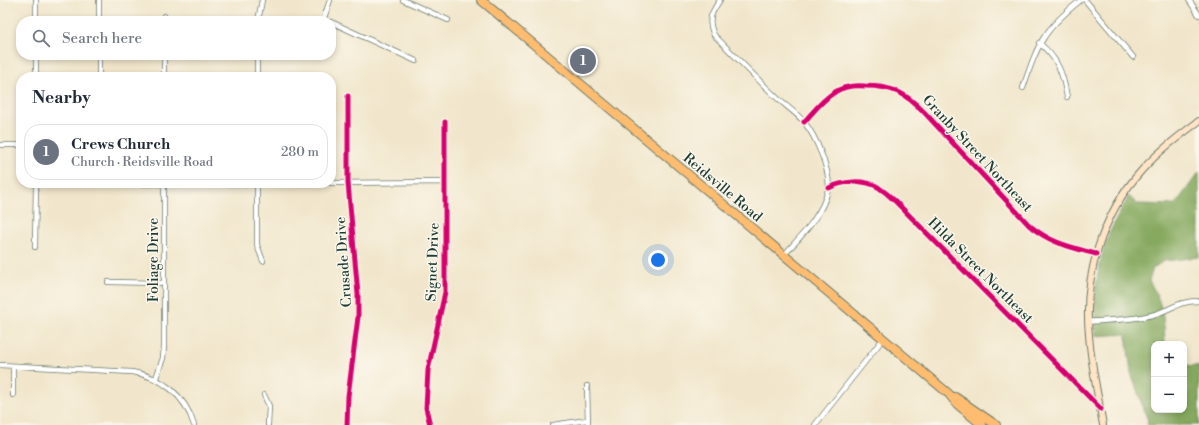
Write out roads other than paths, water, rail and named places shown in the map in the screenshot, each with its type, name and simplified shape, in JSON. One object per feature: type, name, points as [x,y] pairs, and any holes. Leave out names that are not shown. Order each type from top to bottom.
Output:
[{"type":"highway","name":"Reidsville Road","points":[[481,0],[949,394],[996,425]]},
{"type":"highway","name":"Reidsville Road","points":[[949,394],[957,404],[982,425]]},
{"type":"main road","points":[[1103,425],[1090,346],[1088,322],[1089,288],[1096,254],[1113,212],[1134,179],[1159,153],[1199,120]]},
{"type":"street","points":[[36,0],[36,16]]},
{"type":"street","points":[[99,0],[99,16]]},
{"type":"street","points":[[259,16],[262,0]]},
{"type":"street","points":[[325,16],[330,0]]},
{"type":"street","points":[[403,0],[448,20]]},
{"type":"street","points":[[720,0],[711,15],[709,26],[714,35],[776,97],[804,122],[818,144],[824,161],[829,188],[821,208],[809,227],[784,256]]},
{"type":"street","points":[[1024,88],[1040,43],[1050,27],[1081,0]]},
{"type":"street","points":[[1085,0],[1133,57]]},
{"type":"street","points":[[1190,0],[1199,14]]},
{"type":"street","points":[[336,25],[416,61]]},
{"type":"street","points":[[1040,43],[1059,65],[1063,74],[1067,97]]},
{"type":"street","points":[[36,60],[36,72]]},
{"type":"street","points":[[99,60],[99,72]]},
{"type":"street","points":[[164,60],[164,72]]},
{"type":"street","points":[[257,60],[257,72]]},
{"type":"street","name":"Granby Street Northeast","points":[[804,122],[829,96],[850,85],[883,86],[897,91],[912,100],[924,112],[1029,225],[1043,237],[1059,244],[1096,254]]},
{"type":"street","name":"Crusade Drive","points":[[348,96],[348,183],[358,294],[358,317],[348,396],[348,425]]},
{"type":"street","name":"Signet Drive","points":[[430,425],[426,408],[428,370],[445,297],[445,122]]},
{"type":"street","points":[[0,145],[16,145]]},
{"type":"street","points":[[336,183],[445,182]]},
{"type":"street","name":"Hilda Street Northeast","points":[[829,188],[838,184],[864,182],[877,187],[895,201],[1101,409]]},
{"type":"street","points":[[35,247],[36,188]]},
{"type":"street","name":"Foliage Drive","points":[[156,378],[163,358],[164,336],[164,188]]},
{"type":"street","points":[[257,188],[257,245],[263,261]]},
{"type":"street","points":[[108,282],[163,283]]},
{"type":"street","points":[[1088,322],[1135,318],[1163,312],[1181,302],[1199,301]]},
{"type":"street","points":[[814,425],[883,339]]},
{"type":"street","points":[[0,365],[132,372],[156,378],[171,388],[180,398],[188,410],[194,425]]},
{"type":"street","points":[[12,395],[13,366]]},
{"type":"street","points":[[553,425],[588,423],[587,386]]},
{"type":"street","points":[[264,395],[269,406],[268,425]]},
{"type":"place","name":"Crews Church","points":[[583,61]]}]
